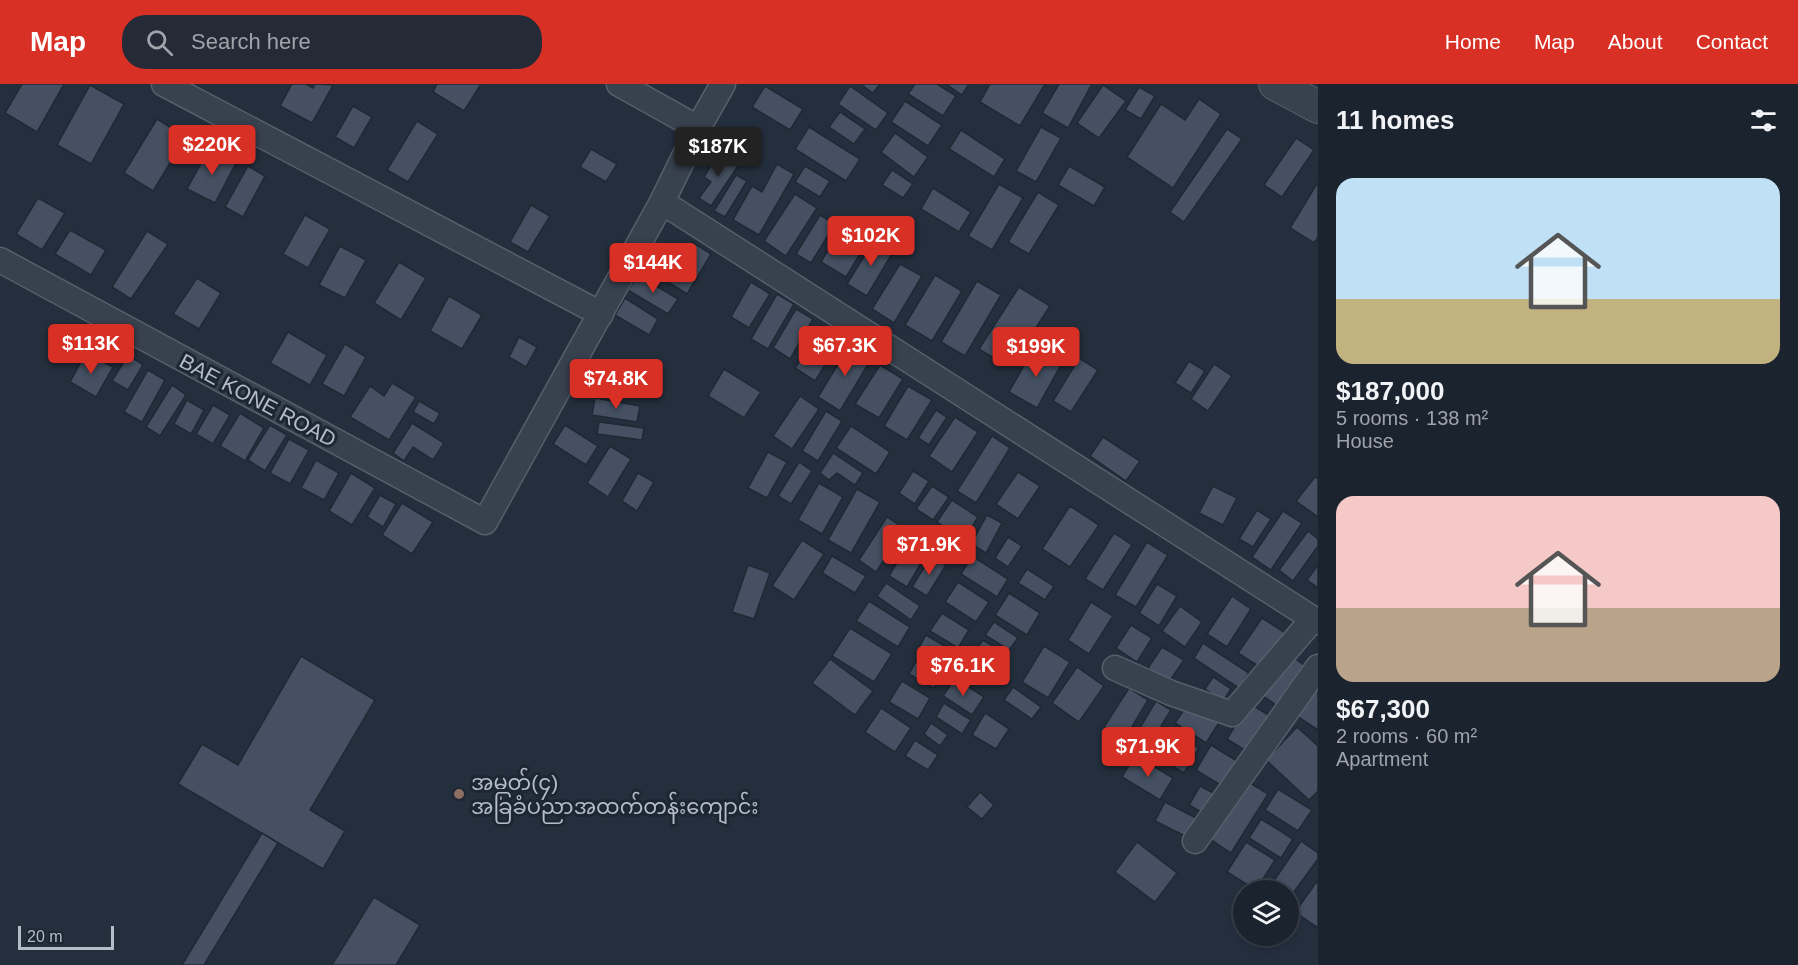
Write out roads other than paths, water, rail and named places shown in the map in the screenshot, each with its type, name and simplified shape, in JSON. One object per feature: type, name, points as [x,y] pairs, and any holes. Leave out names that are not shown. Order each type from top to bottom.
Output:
[{"type":"street","points":[[164,84],[601,314],[723,84]]},
{"type":"street","points":[[619,84],[698,128]]},
{"type":"street","points":[[1275,84],[1318,107]]},
{"type":"street","points":[[662,202],[1315,620],[1232,714],[1171,693],[1115,668]]},
{"type":"street","name":"BAE KONE ROAD","points":[[0,260],[485,522],[601,314]]},
{"type":"street","points":[[1195,842],[1318,667]]},
{"type":"place","name":"အမှတ်(၄) အခြခံပညာအထက်တန်းကျောင်း","points":[[459,794]]}]
